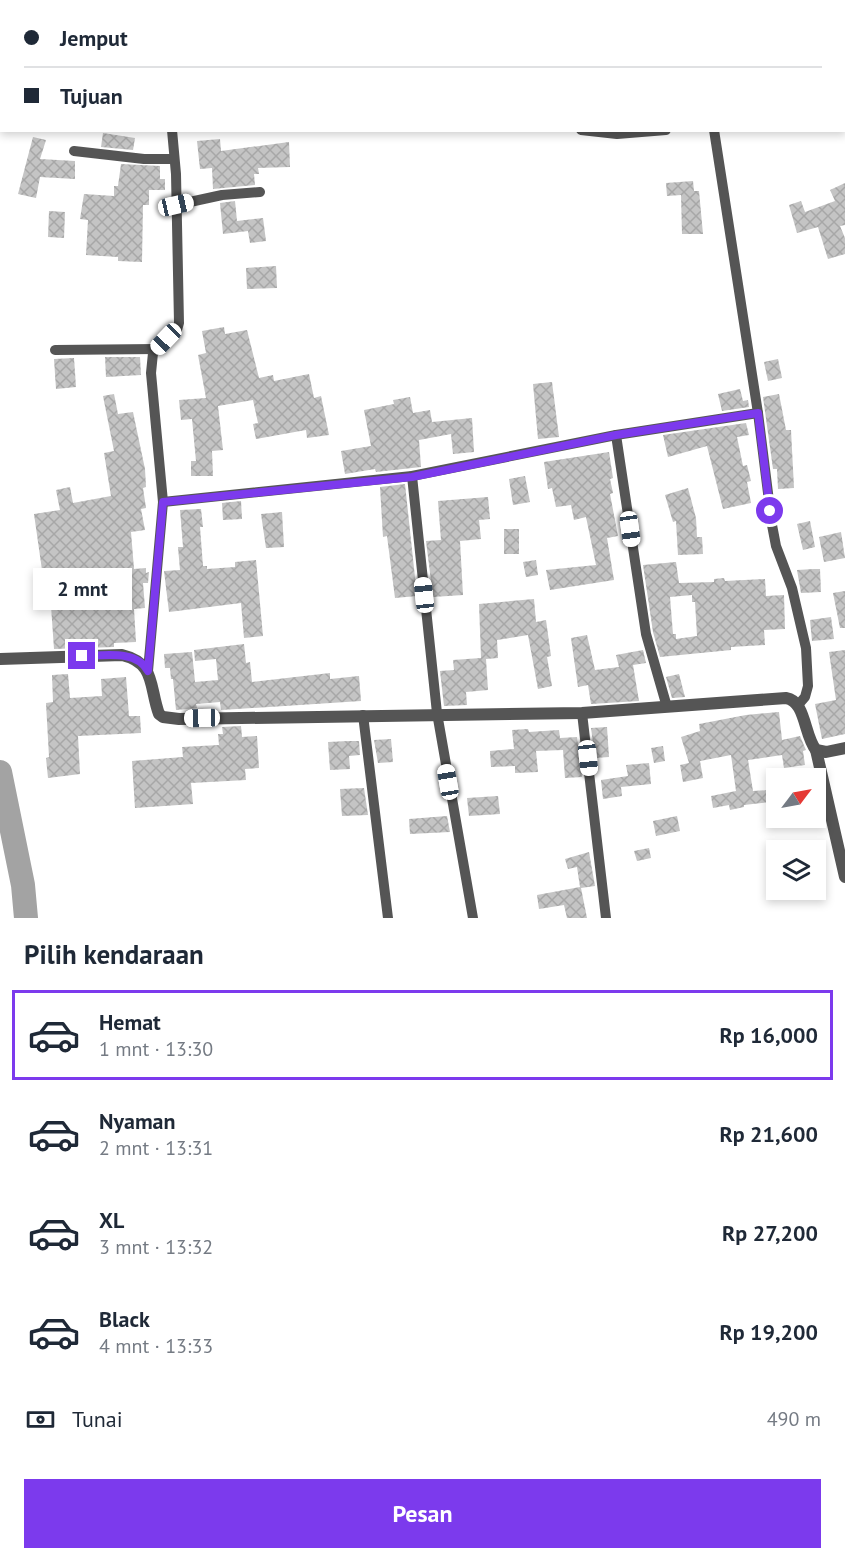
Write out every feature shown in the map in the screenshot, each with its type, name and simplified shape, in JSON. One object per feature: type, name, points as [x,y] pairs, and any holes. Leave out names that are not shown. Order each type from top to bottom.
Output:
[{"type":"street","points":[[172,132],[179,323],[177,330],[156,349],[151,373],[163,502],[148,671],[155,702],[163,717],[179,719],[437,713],[582,713],[786,698],[795,701],[798,705],[807,733],[816,750],[845,877]]},
{"type":"street","points":[[599,132],[617,134],[642,132]]},
{"type":"street","points":[[714,132],[776,546],[792,588],[806,648],[808,686],[805,697],[798,705]]},
{"type":"street","points":[[74,151],[144,159],[174,159]]},
{"type":"street","points":[[176,205],[222,195],[260,192]]},
{"type":"street","points":[[55,350],[156,349]]},
{"type":"street","points":[[163,502],[412,477],[616,435],[758,413]]},
{"type":"street","points":[[616,435],[648,643],[667,707]]},
{"type":"street","points":[[412,477],[437,713],[473,918]]},
{"type":"street","points":[[5,658],[122,655],[142,663],[148,671]]},
{"type":"street","points":[[582,713],[606,918]]},
{"type":"street","points":[[363,715],[388,918]]},
{"type":"street","points":[[816,750],[825,752],[845,748]]},
{"type":"building","points":[[103,133],[135,138],[133,150],[101,147]]},
{"type":"building","points":[[33,137],[46,140],[40,159],[75,161],[75,179],[40,177],[36,198],[18,194]]},
{"type":"building","points":[[220,139],[221,151],[289,142],[290,167],[258,168],[259,174],[254,174],[255,185],[213,189],[212,168],[200,169],[197,141]]},
{"type":"building","points":[[121,164],[160,166],[160,179],[165,179],[165,190],[149,190],[149,205],[143,205],[142,262],[118,261],[118,257],[86,255],[88,220],[80,219],[84,194],[114,196],[114,186],[118,186]]},
{"type":"building","points":[[693,181],[694,191],[699,191],[703,234],[682,234],[681,195],[667,196],[666,183]]},
{"type":"building","points":[[845,183],[845,225],[840,226],[845,238],[845,254],[828,259],[818,227],[797,233],[789,205],[801,201],[805,212],[835,201],[830,190]]},
{"type":"building","points":[[235,201],[237,221],[263,218],[266,241],[250,243],[248,231],[223,234],[220,203]]},
{"type":"building","points":[[49,211],[65,212],[64,238],[48,237]]},
{"type":"building","points":[[276,266],[277,288],[247,289],[246,268]]},
{"type":"building","points":[[224,327],[225,334],[247,330],[259,378],[273,375],[274,381],[309,374],[314,398],[321,396],[329,435],[307,438],[306,430],[256,439],[253,424],[258,423],[253,400],[218,406],[223,450],[212,451],[213,476],[191,476],[191,461],[196,461],[192,419],[181,420],[179,400],[206,398],[198,355],[206,353],[202,331]]},
{"type":"building","points":[[105,357],[140,357],[141,375],[106,377]]},
{"type":"building","points":[[74,358],[76,387],[56,389],[54,359]]},
{"type":"building","points":[[778,359],[782,378],[768,381],[764,362]]},
{"type":"building","points":[[552,382],[559,437],[538,439],[533,384]]},
{"type":"building","points":[[740,389],[743,401],[748,400],[749,407],[722,411],[718,394]]},
{"type":"building","points":[[114,394],[118,414],[133,412],[145,469],[146,487],[143,488],[146,508],[141,509],[145,530],[131,532],[134,569],[146,568],[146,573],[149,572],[148,583],[143,583],[145,608],[134,609],[136,642],[114,643],[114,647],[54,649],[51,606],[43,577],[34,514],[60,510],[56,490],[70,487],[73,503],[111,496],[104,453],[114,451],[103,396]],"holes":[[[85,570],[87,595],[65,596],[64,572]]]},
{"type":"building","points":[[779,394],[786,430],[791,430],[794,488],[778,489],[777,469],[773,469],[763,397]]},
{"type":"building","points":[[410,397],[413,413],[430,410],[432,422],[472,418],[474,452],[453,454],[451,434],[419,440],[421,467],[376,472],[375,469],[345,474],[341,451],[371,446],[364,410],[394,404],[393,400]]},
{"type":"building","points":[[746,423],[749,435],[737,437],[743,466],[747,465],[751,481],[747,482],[751,503],[723,509],[707,446],[668,457],[663,435]]},
{"type":"building","points":[[609,452],[613,478],[610,479],[613,493],[610,494],[618,536],[607,538],[614,580],[550,590],[546,570],[596,565],[586,517],[574,520],[571,505],[556,507],[552,488],[548,489],[544,462]]},
{"type":"building","points":[[525,476],[530,502],[513,505],[509,479]]},
{"type":"building","points":[[405,484],[417,596],[395,598],[387,536],[383,537],[380,487]]},
{"type":"building","points":[[688,488],[696,518],[697,537],[702,537],[703,554],[678,555],[676,521],[673,522],[665,495]]},
{"type":"building","points":[[488,497],[490,519],[479,520],[481,539],[460,541],[463,595],[433,597],[426,541],[441,540],[438,501]]},
{"type":"building","points":[[241,501],[242,519],[223,520],[222,503]]},
{"type":"building","points":[[201,509],[203,566],[207,566],[207,569],[235,567],[235,562],[256,560],[263,636],[244,638],[241,603],[169,612],[164,571],[180,570],[178,547],[183,547],[180,510]]},
{"type":"building","points":[[282,512],[284,547],[266,548],[261,514]]},
{"type":"building","points":[[810,521],[815,547],[803,550],[797,524]]},
{"type":"building","points":[[504,529],[519,529],[519,554],[504,554]]},
{"type":"building","points":[[841,532],[845,558],[824,562],[819,537]]},
{"type":"building","points":[[536,560],[538,575],[526,577],[523,562]]},
{"type":"building","points":[[676,562],[679,583],[714,582],[714,579],[724,578],[725,581],[765,579],[766,596],[784,595],[785,629],[764,630],[765,645],[731,647],[731,650],[660,657],[653,632],[643,565]],"holes":[[[692,595],[692,602],[695,602],[697,636],[676,639],[676,634],[673,634],[670,597]]]},
{"type":"building","points":[[820,569],[821,592],[801,593],[797,570]]},
{"type":"building","points":[[845,591],[845,628],[840,628],[833,593]]},
{"type":"building","points":[[534,599],[536,622],[546,620],[551,656],[547,657],[552,686],[538,689],[528,635],[497,640],[498,658],[486,659],[488,690],[466,692],[467,705],[444,706],[440,671],[454,670],[453,660],[481,658],[479,604]]},
{"type":"building","points":[[831,617],[834,639],[812,641],[810,620]]},
{"type":"building","points":[[587,635],[595,670],[619,667],[616,655],[643,650],[646,663],[633,665],[639,701],[591,704],[588,685],[578,687],[571,638]]},
{"type":"building","points":[[244,644],[246,663],[250,662],[252,682],[330,673],[330,679],[359,676],[361,701],[221,710],[220,702],[196,704],[197,708],[176,710],[173,679],[171,679],[170,668],[165,668],[164,654],[192,652],[195,682],[218,680],[216,659],[195,661],[194,650]]},
{"type":"building","points":[[845,650],[845,734],[822,739],[815,704],[836,700],[829,652]]},
{"type":"building","points":[[68,674],[70,698],[102,696],[101,679],[126,677],[129,716],[140,716],[141,733],[78,736],[80,774],[48,778],[46,703],[53,702],[52,675]]},
{"type":"building","points":[[679,674],[685,697],[672,698],[666,677]]},
{"type":"building","points":[[779,712],[782,740],[800,736],[806,750],[803,751],[805,765],[784,768],[782,755],[748,760],[753,791],[766,790],[766,802],[744,805],[744,807],[730,810],[729,805],[713,808],[711,796],[736,791],[731,755],[700,761],[703,778],[683,782],[680,765],[689,763],[681,737],[700,731],[699,724],[746,715]]},
{"type":"building","points":[[241,726],[242,737],[257,736],[259,768],[245,769],[246,780],[191,783],[193,804],[135,808],[132,761],[183,757],[182,747],[219,745],[218,734],[223,734],[222,727]]},
{"type":"building","points":[[607,727],[609,757],[595,758],[591,728]]},
{"type":"building","points":[[528,729],[529,732],[559,730],[560,738],[577,737],[582,777],[565,778],[563,750],[536,751],[538,772],[515,773],[515,766],[491,767],[490,751],[514,749],[512,730]]},
{"type":"building","points":[[391,739],[393,762],[378,763],[374,740]]},
{"type":"building","points":[[359,741],[360,755],[349,756],[350,769],[330,770],[328,742]]},
{"type":"building","points":[[663,746],[665,761],[654,763],[651,748]]},
{"type":"building","points":[[649,763],[651,784],[621,787],[622,796],[603,799],[601,780],[628,776],[626,765]]},
{"type":"building","points":[[364,788],[368,815],[342,816],[340,789]]},
{"type":"building","points":[[498,796],[500,814],[469,816],[467,798]]},
{"type":"building","points":[[447,816],[450,832],[410,834],[409,819]]},
{"type":"building","points":[[677,816],[680,831],[656,836],[653,821]]},
{"type":"building","points":[[649,848],[651,858],[637,861],[634,851]]},
{"type":"building","points":[[589,852],[595,886],[581,888],[587,918],[567,918],[564,905],[539,909],[537,895],[580,887],[577,867],[568,869],[565,859]]},
{"type":"waterway","points":[[0,772],[23,885],[26,918]]},
{"type":"route","points":[[82,656],[122,655],[134,658],[148,671],[163,502],[412,477],[616,435],[758,413],[770,511]]}]
